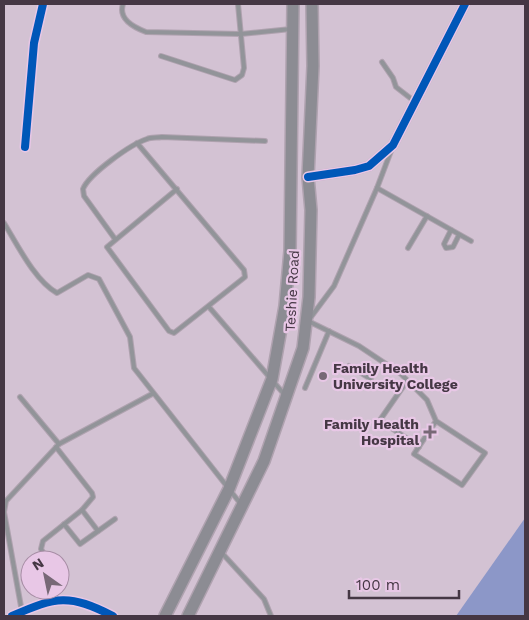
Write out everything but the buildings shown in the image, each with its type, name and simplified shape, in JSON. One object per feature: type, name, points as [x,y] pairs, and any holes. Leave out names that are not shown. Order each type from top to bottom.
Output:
[{"type":"main road","name":"Teshie Road","points":[[165,616],[229,489],[272,379],[285,306],[290,251],[293,4]]},
{"type":"main road","name":"Teshie Road","points":[[188,616],[264,461],[303,348],[308,321],[311,210],[308,177],[313,66],[312,4]]},
{"type":"street","points":[[24,147],[34,42],[44,4]]},
{"type":"street","points":[[308,177],[356,170],[369,166],[393,146],[414,101],[465,4]]},
{"type":"street","points":[[12,616],[53,600],[71,599],[93,606],[113,616]]},
{"type":"lane","points":[[123,4],[121,10],[124,18],[133,27],[146,32],[241,34],[293,29]]},
{"type":"lane","points":[[162,56],[235,80],[242,74],[244,68],[238,4]]},
{"type":"lane","points":[[382,62],[393,78],[396,87],[414,101]]},
{"type":"lane","points":[[115,239],[84,196],[82,189],[91,176],[137,143],[148,138],[162,137],[265,141]]},
{"type":"lane","points":[[137,143],[176,189],[245,273],[245,277],[178,332],[168,331],[107,248],[115,239],[176,189]]},
{"type":"lane","points":[[393,146],[377,188],[334,286],[308,321],[330,331],[383,361],[427,400],[436,421],[485,453],[462,486],[414,454],[436,421]]},
{"type":"lane","points":[[377,188],[471,241]]},
{"type":"lane","points":[[408,248],[427,216]]},
{"type":"lane","points":[[4,223],[28,263],[51,290],[57,293],[62,291],[88,275],[99,279],[130,337],[134,368],[152,394],[243,507]]},
{"type":"lane","points":[[451,230],[444,244],[446,248],[453,247],[460,234]]},
{"type":"lane","points":[[209,307],[287,398]]},
{"type":"lane","points":[[305,388],[330,331]]},
{"type":"lane","points":[[350,366],[371,379]]},
{"type":"lane","points":[[407,381],[380,420],[419,447]]},
{"type":"lane","points":[[22,612],[4,516],[6,501],[58,446],[152,394]]},
{"type":"lane","points":[[20,397],[92,493],[92,501],[40,545],[43,550]]},
{"type":"lane","points":[[82,510],[98,531]]},
{"type":"lane","points":[[64,524],[79,544],[115,519]]},
{"type":"lane","points":[[220,552],[264,599],[271,616]]},
{"type":"water","points":[[525,518],[525,616],[456,616]]},
{"type":"cycle path","points":[[25,147],[34,43],[43,4]]},
{"type":"cycle path","points":[[308,177],[369,166],[393,145],[465,4]]},
{"type":"cycle path","points":[[12,616],[41,604],[63,600],[85,604],[113,616]]},
{"type":"place","name":"Family Health University College","points":[[323,376]]},
{"type":"place","name":"Family Health Hospital","points":[[430,432]]}]
